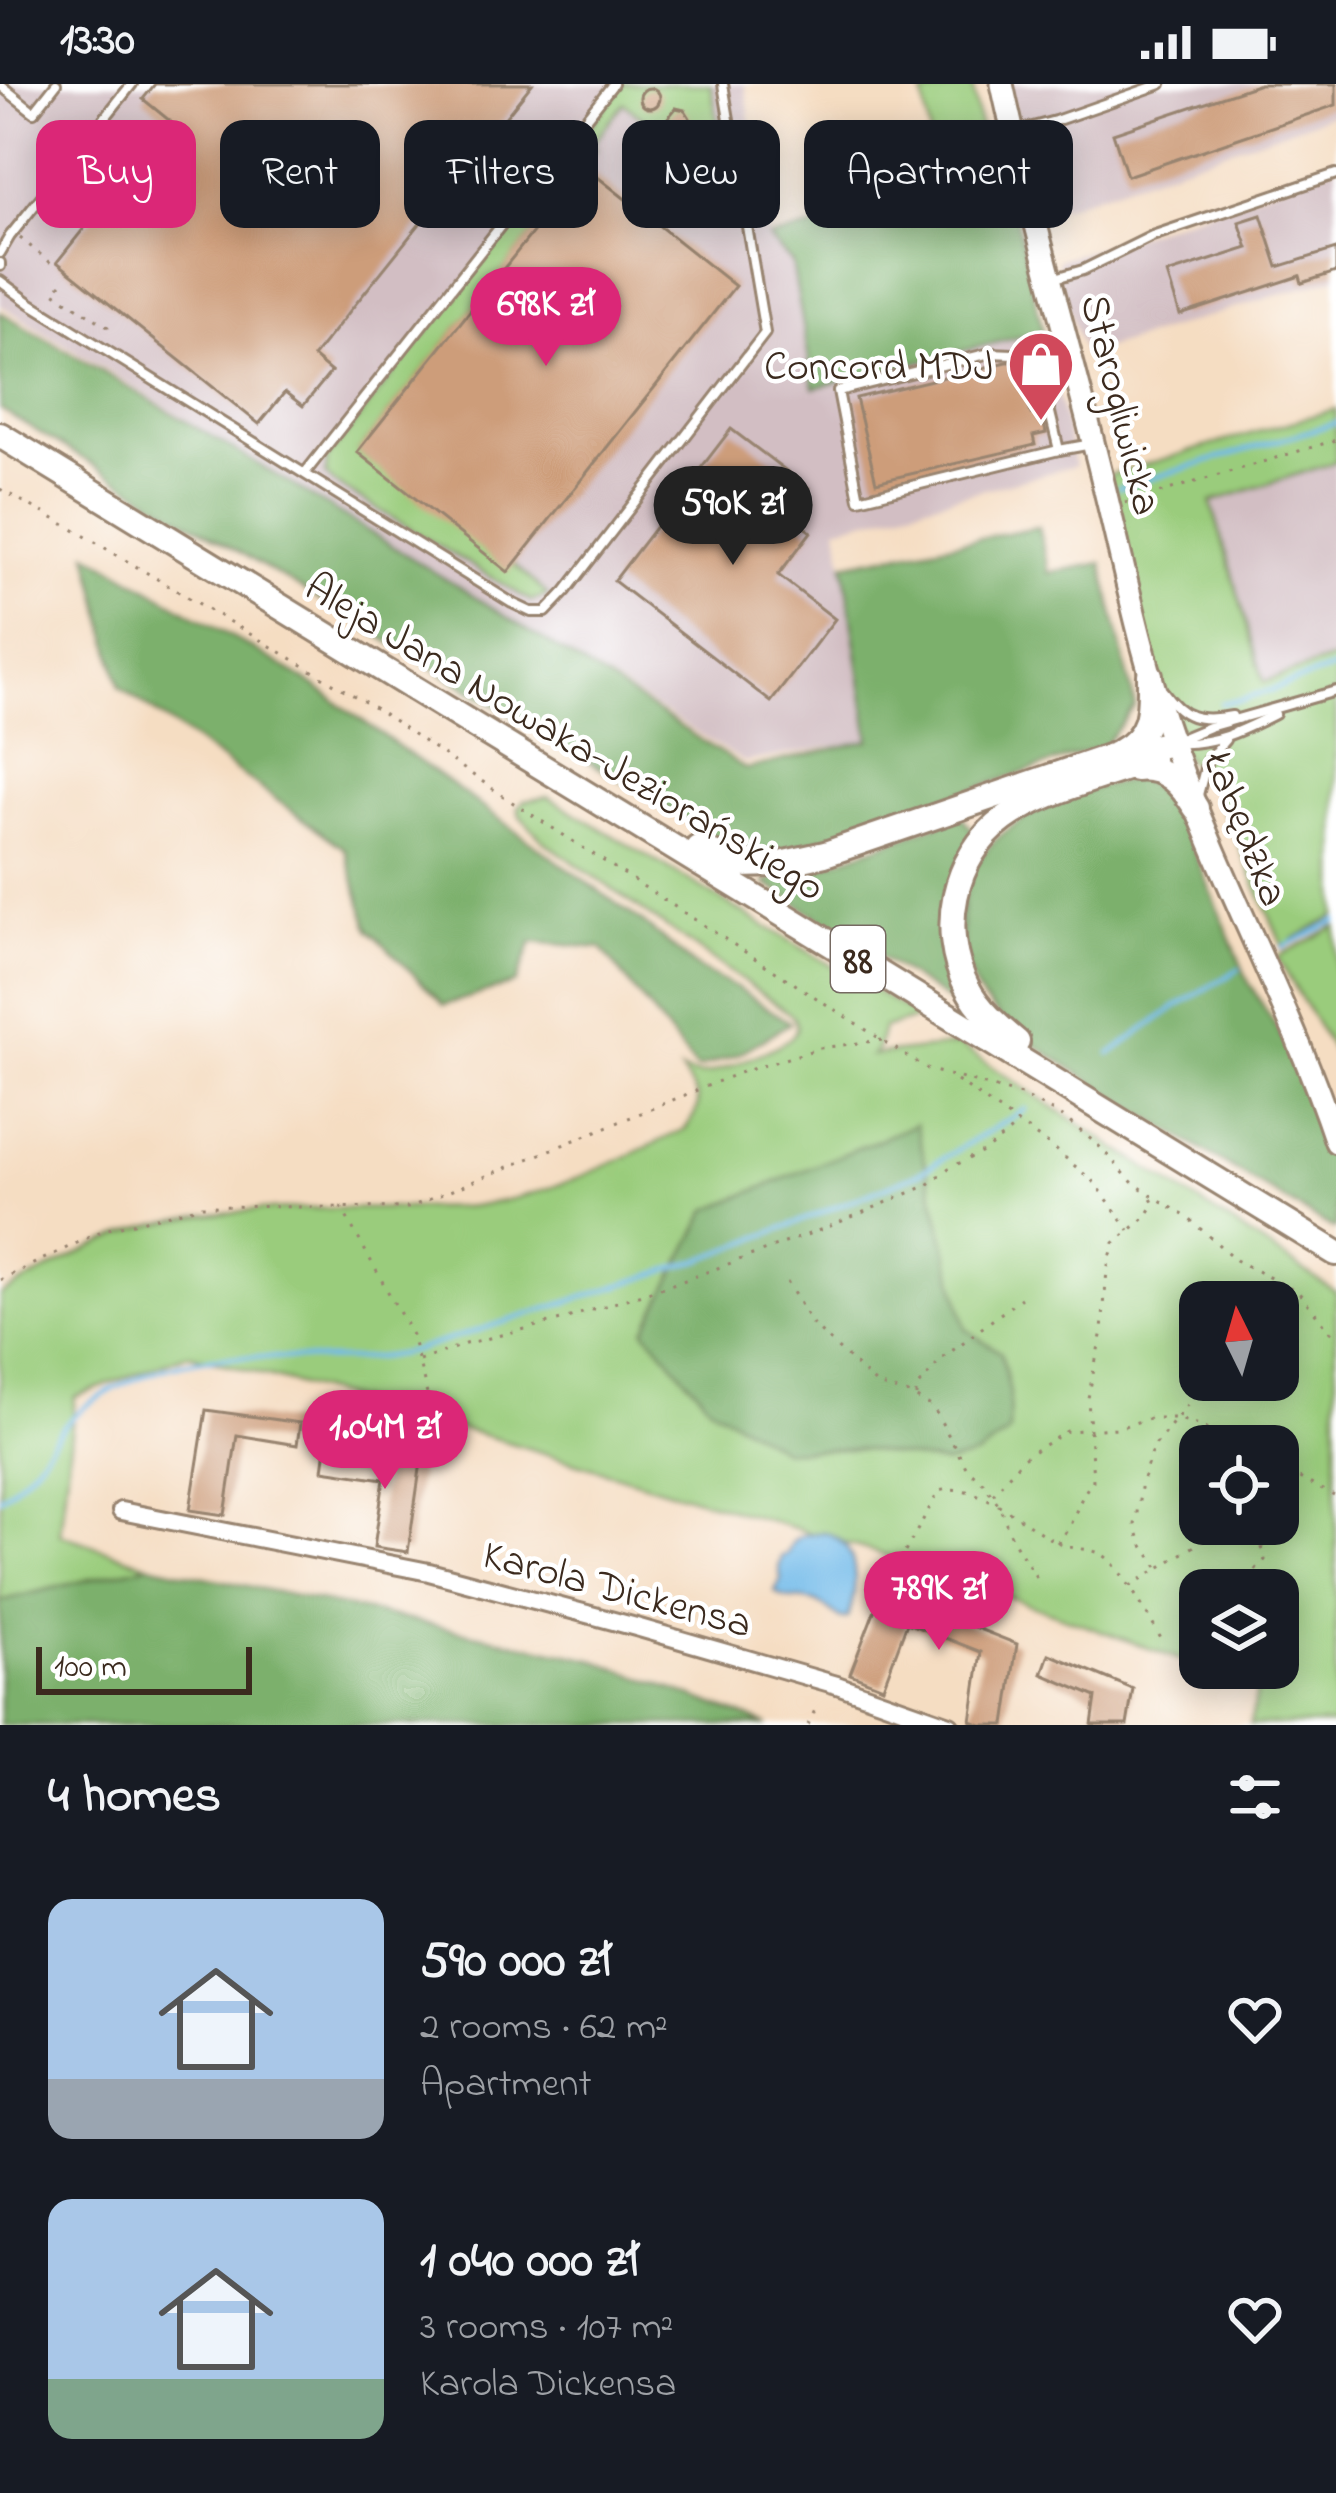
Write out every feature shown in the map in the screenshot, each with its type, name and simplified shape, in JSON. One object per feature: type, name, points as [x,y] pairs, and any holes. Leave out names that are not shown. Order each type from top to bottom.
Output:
[{"type":"main road","name":"Aleja Jana Nowaka-Jeziorańskiego","points":[[0,435],[1331,1249]]},
{"type":"main road","points":[[1078,1093],[994,1023],[965,985],[953,939],[955,899],[970,854],[1003,819],[1117,763],[1145,731],[1150,675]]},
{"type":"main road","points":[[639,826],[742,865],[780,864],[825,854],[1172,743]]},
{"type":"main road","points":[[1117,763],[1156,769],[1184,788],[1196,808]]},
{"type":"street","name":"Starogliwicka","points":[[1001,84],[1009,120]]},
{"type":"street","name":"Starogliwicka","points":[[1037,228],[1150,675],[1172,743]]},
{"type":"street","name":"Łabędzka","points":[[1172,743],[1336,1142]]},
{"type":"street","name":"Karola Dickensa","points":[[121,1511],[429,1572],[837,1685],[950,1725]]},
{"type":"lane","points":[[0,86],[34,112],[56,84]]},
{"type":"lane","points":[[0,253],[132,84]]},
{"type":"lane","points":[[304,472],[613,84]]},
{"type":"lane","points":[[0,281],[512,603],[538,614],[547,612],[765,333],[723,84]]},
{"type":"lane","points":[[1058,120],[1161,84]]},
{"type":"lane","points":[[1059,277],[1152,236],[1336,174]]},
{"type":"lane","points":[[1070,352],[990,353],[838,391],[859,499],[1094,444]]},
{"type":"lane","points":[[1036,355],[1059,450]]},
{"type":"lane","points":[[1150,675],[1175,708],[1208,721],[1292,705]]},
{"type":"lane","points":[[1172,743],[1210,727],[1336,691]]},
{"type":"lane","points":[[1172,743],[1227,738],[1292,705]]},
{"type":"lane","points":[[1196,808],[1207,761],[1227,738]]},
{"type":"path","points":[[19,238],[56,267]]},
{"type":"path","points":[[61,284],[53,292],[108,326],[100,340]]},
{"type":"path","points":[[1110,507],[1336,440]]},
{"type":"path","points":[[0,489],[380,711],[512,802],[926,1069],[1021,1095],[1063,1117],[1081,1129],[1133,1183],[1188,1218],[1247,1268],[1299,1293],[1336,1338]]},
{"type":"path","points":[[0,1280],[104,1229],[202,1206],[408,1208],[739,1073],[820,1048],[882,1040]]},
{"type":"path","points":[[954,1078],[1055,1148],[1096,1184],[1130,1232]]},
{"type":"path","points":[[419,1361],[667,1286],[828,1227],[928,1185],[1018,1125]]},
{"type":"path","points":[[1058,1543],[1069,1531],[1081,1495],[1093,1481],[1088,1398],[1102,1331],[1107,1270],[1114,1243],[1147,1217],[1154,1204],[1147,1192]]},
{"type":"path","points":[[341,1207],[412,1335],[427,1394]]},
{"type":"path","points":[[787,1282],[812,1324],[877,1385],[933,1407],[967,1469],[999,1505],[1036,1577]]},
{"type":"path","points":[[916,1398],[916,1390],[940,1360],[1021,1298]]},
{"type":"path","points":[[1158,1567],[1142,1543],[1137,1506],[1152,1449],[1189,1401]]},
{"type":"path","points":[[992,1495],[1023,1458],[1067,1431],[1118,1429],[1150,1418],[1200,1425]]},
{"type":"path","points":[[1299,1478],[1336,1497]]},
{"type":"path","points":[[905,1552],[939,1491],[953,1487],[999,1505],[1058,1543],[1102,1554],[1162,1640]]},
{"type":"path","points":[[1129,1587],[1219,1531],[1233,1528],[1251,1532],[1262,1541],[1265,1560],[1256,1569]]},
{"type":"path","points":[[808,1725],[815,1710]]},
{"type":"shaded area","points":[[0,84],[745,84],[750,120],[622,120],[622,228],[767,228],[768,238],[810,228],[1018,228],[1075,466],[838,527],[870,740],[744,762],[0,305]]},
{"type":"shaded area","points":[[1006,84],[1336,84],[1336,113],[1073,203],[1073,120],[1017,120]]},
{"type":"shaded area","points":[[1336,166],[1336,277],[1084,355],[1057,260]]},
{"type":"shaded area","points":[[1336,462],[1336,658],[1264,682],[1211,501]]},
{"type":"green space","points":[[623,84],[711,84],[717,120],[645,120],[624,103],[598,136],[595,120]]},
{"type":"green space","points":[[972,85],[979,120],[927,120],[923,95]]},
{"type":"green space","points":[[509,228],[537,228],[358,452],[513,564],[548,595],[531,601],[334,483],[326,475],[327,458]]},
{"type":"green space","points":[[810,228],[1018,228],[1043,331],[814,388],[792,263],[768,238]]},
{"type":"green space","points":[[0,312],[376,536],[746,769],[870,740],[844,564],[1038,527],[1049,573],[1102,563],[1135,706],[1104,746],[784,852],[739,851],[0,409]]},
{"type":"green space","points":[[1336,409],[1336,462],[1211,502],[1264,682],[1336,658],[1336,916],[1283,947],[1215,791],[1172,743],[1102,477]]},
{"type":"green space","points":[[88,553],[309,682],[642,922],[697,968],[790,1023],[737,1055],[697,1069],[601,948],[532,942],[516,983],[444,1005],[369,929],[345,849],[120,687]]},
{"type":"green space","points":[[1139,779],[1171,795],[1249,983],[1293,1054],[1336,1172],[1336,1228],[1043,1050],[1004,1021],[974,985],[964,951],[963,915],[969,880],[988,848],[1047,806],[1095,788]]},
{"type":"green space","points":[[548,797],[920,1018],[883,1028],[872,1055],[959,1045],[1336,1292],[1336,1725],[1250,1725],[1257,1689],[1299,1689],[1299,1569],[1179,1569],[1179,1659],[938,1571],[497,1439],[188,1354],[75,1397],[60,1534],[149,1565],[0,1601],[0,1295],[113,1239],[182,1219],[277,1210],[470,1206],[559,1185],[685,1129],[698,1100],[681,1071],[701,1075],[720,1070],[788,1040],[795,1032],[793,1016],[545,842],[520,816],[518,807],[524,801]]},
{"type":"green space","points":[[961,816],[979,836],[958,864],[967,1011],[765,883],[820,867]]},
{"type":"green space","points":[[1336,926],[1336,1057],[1277,957]]},
{"type":"green space","points":[[916,1124],[966,1329],[1001,1353],[1010,1393],[1009,1432],[977,1456],[947,1464],[859,1449],[784,1450],[710,1406],[645,1330],[708,1210]]},
{"type":"green space","points":[[149,1565],[592,1659],[768,1725],[0,1725],[0,1601]]},
{"type":"water","points":[[825,1532],[837,1538],[851,1557],[855,1581],[848,1618],[815,1602],[775,1592],[781,1579],[781,1557],[794,1541]]},
{"type":"building","points":[[155,84],[532,84],[503,120],[404,120],[404,228],[416,228],[313,357],[331,372],[303,406],[285,392],[259,424],[57,262],[84,228],[196,228],[196,120],[169,120],[143,99]]},
{"type":"building","points":[[1260,84],[1336,84],[1336,105],[1127,176],[1113,133]]},
{"type":"building","points":[[650,88],[660,98],[650,108],[640,98]]},
{"type":"building","points":[[676,108],[685,110],[690,118],[689,120],[666,120]]},
{"type":"building","points":[[598,177],[622,196],[622,228],[662,228],[735,286],[508,572],[357,452],[536,228],[598,228]]},
{"type":"building","points":[[1261,215],[1278,267],[1336,249],[1336,272],[1302,283],[1300,276],[1180,315],[1167,274],[1248,248],[1239,222]]},
{"type":"building","points":[[1018,362],[1031,414],[1041,411],[1046,433],[1033,436],[1035,445],[876,482],[856,398]]},
{"type":"building","points":[[731,429],[809,488],[788,514],[811,532],[778,575],[835,619],[771,702],[614,581]]},
{"type":"building","points":[[206,1410],[300,1423],[297,1445],[237,1435],[225,1515],[190,1510]]},
{"type":"building","points":[[326,1448],[421,1462],[408,1552],[374,1547],[384,1479],[323,1470]]},
{"type":"building","points":[[882,1591],[1017,1644],[1005,1725],[971,1721],[981,1652],[907,1623],[883,1687],[850,1674]]},
{"type":"building","points":[[1049,1654],[1133,1689],[1127,1725],[1092,1725],[1096,1697],[1042,1674]]},
{"type":"waterway","points":[[1119,488],[1336,423]]},
{"type":"waterway","points":[[1221,703],[1336,668]]},
{"type":"waterway","points":[[1283,947],[1336,921]]},
{"type":"waterway","points":[[1110,1054],[1239,969]]},
{"type":"waterway","points":[[0,1498],[74,1416],[112,1390],[146,1375],[219,1358],[364,1359],[413,1351],[703,1259],[801,1221],[917,1174],[1026,1109]]},
{"type":"place","name":"Concord MDJ","points":[[1041,423]]}]
